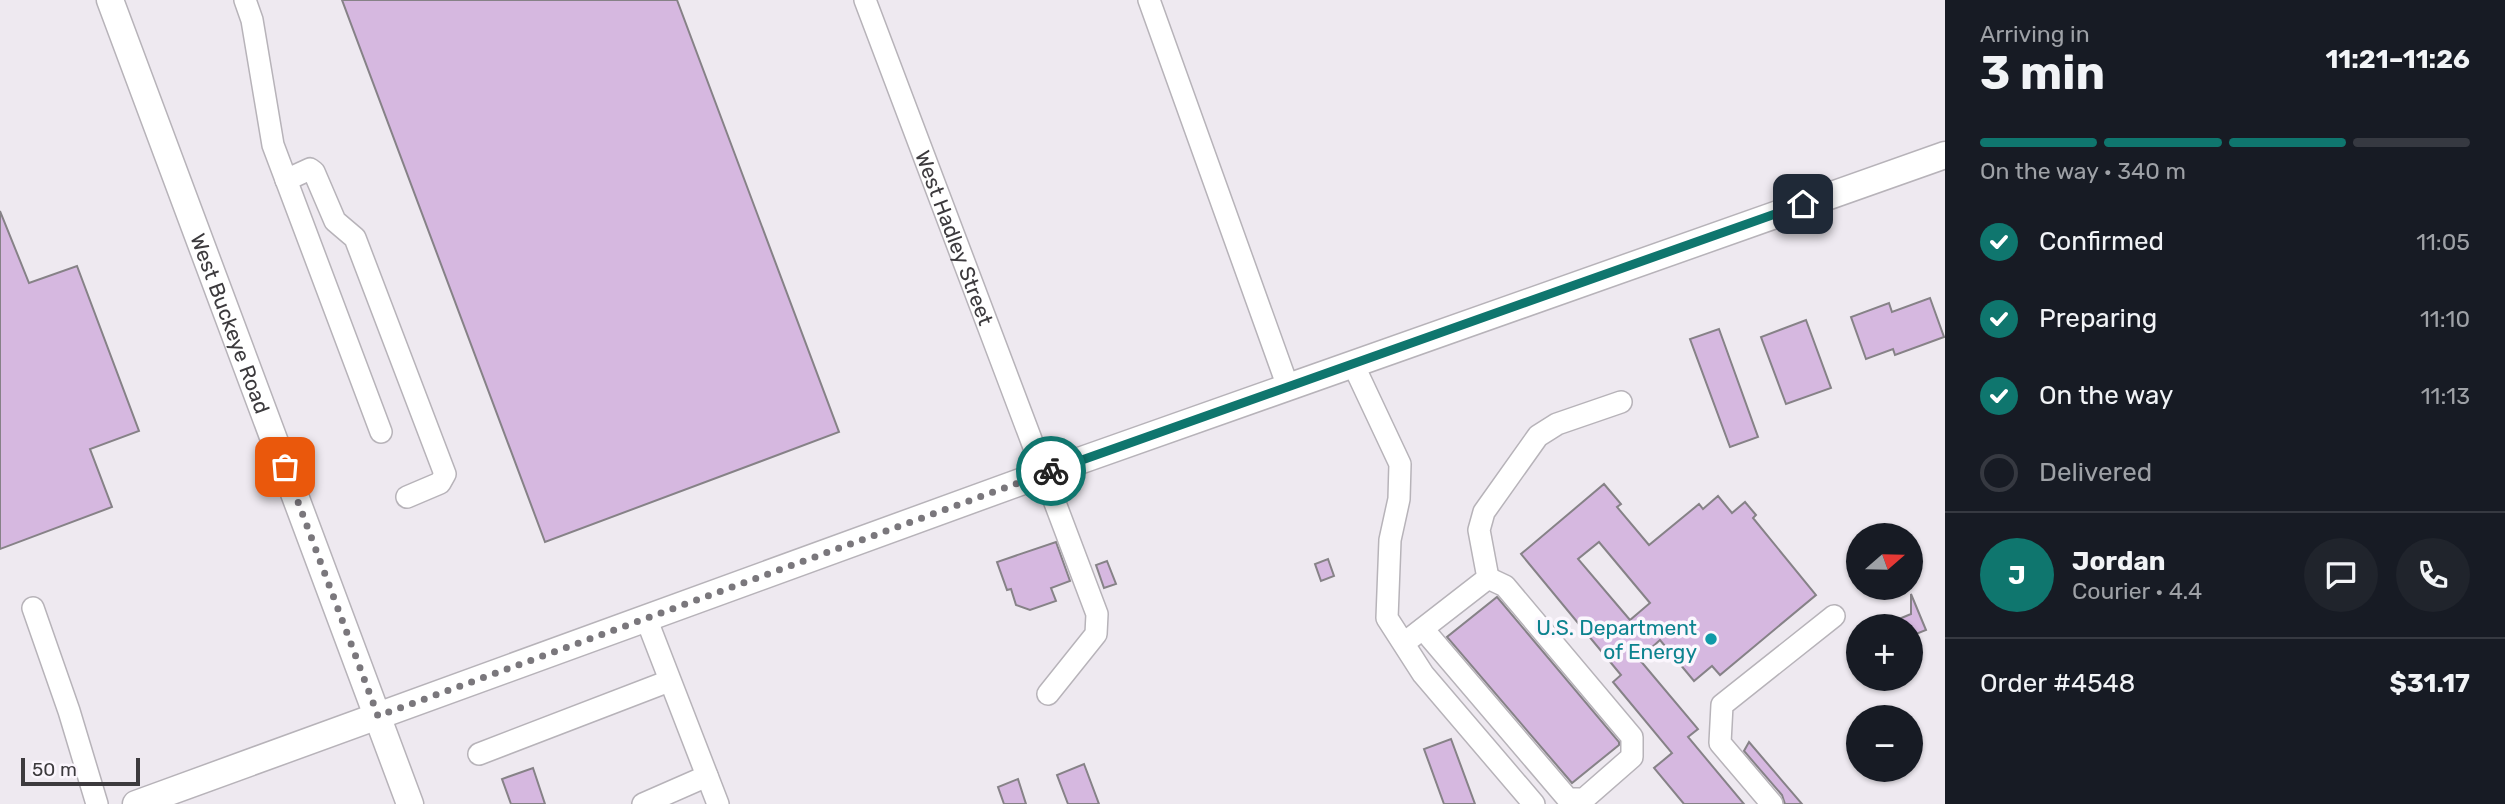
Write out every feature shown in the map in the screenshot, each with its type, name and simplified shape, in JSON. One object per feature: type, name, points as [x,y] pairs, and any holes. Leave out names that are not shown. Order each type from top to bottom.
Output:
[{"type":"main road","name":"West Buckeye Road","points":[[110,0],[410,804]]},
{"type":"main road","points":[[135,804],[1045,473],[1945,155]]},
{"type":"street","points":[[245,0],[252,20],[273,145],[381,432]]},
{"type":"street","name":"West Hadley Street","points":[[865,0],[1097,614],[1096,634],[1048,694]]},
{"type":"street","points":[[1149,0],[1288,387]]},
{"type":"street","points":[[286,180],[310,169],[314,172],[335,221],[355,238],[445,474],[440,483],[407,497]]},
{"type":"street","points":[[1353,364],[1400,464],[1399,499],[1390,540],[1387,618],[1423,674],[1534,804]]},
{"type":"street","points":[[1488,578],[1479,530],[1484,512],[1538,436],[1557,424],[1622,402]]},
{"type":"street","points":[[1404,644],[1488,578]]},
{"type":"street","points":[[1423,629],[1568,799],[1584,800],[1632,757],[1632,737],[1505,586],[1488,578]]},
{"type":"street","points":[[33,608],[69,711],[97,804]]},
{"type":"street","points":[[1772,804],[1720,743],[1722,705],[1835,616]]},
{"type":"street","points":[[646,618],[718,804]]},
{"type":"street","points":[[479,754],[670,681]]},
{"type":"street","points":[[643,804],[707,776]]},
{"type":"building","points":[[342,0],[677,0],[839,432],[545,542]]},
{"type":"building","points":[[0,211],[29,283],[77,266],[139,431],[90,449],[112,507],[0,549]]},
{"type":"building","points":[[1930,298],[1944,337],[1895,355],[1893,349],[1866,359],[1851,317],[1889,303],[1892,312]]},
{"type":"building","points":[[1806,320],[1831,388],[1786,404],[1761,337]]},
{"type":"building","points":[[1719,329],[1758,437],[1730,447],[1690,339]]},
{"type":"building","name":"U.S. Department of Energy","points":[[1604,484],[1621,504],[1617,507],[1649,545],[1699,504],[1703,509],[1718,496],[1732,513],[1745,502],[1756,515],[1753,518],[1816,595],[1720,675],[1712,666],[1694,681],[1660,640],[1639,659],[1698,729],[1688,737],[1744,804],[1684,804],[1654,768],[1672,753],[1613,682],[1621,675],[1521,554]],"holes":[[[1599,542],[1650,603],[1630,620],[1578,559]]]},
{"type":"building","points":[[1056,542],[1070,581],[1051,588],[1056,601],[1030,610],[1016,605],[1011,589],[1007,590],[997,562]]},
{"type":"building","points":[[1328,559],[1334,576],[1321,581],[1315,564]]},
{"type":"building","points":[[1107,561],[1116,584],[1104,588],[1096,565]]},
{"type":"building","points":[[1497,597],[1619,742],[1619,745],[1572,783],[1447,637]]},
{"type":"building","points":[[1911,600],[1914,600],[1919,614],[1911,614]]},
{"type":"building","points":[[1451,739],[1475,804],[1444,804],[1424,749]]},
{"type":"building","points":[[1749,742],[1802,804],[1785,804],[1782,795],[1744,751]]},
{"type":"building","points":[[1084,764],[1099,804],[1068,804],[1057,775]]},
{"type":"building","points":[[533,768],[545,804],[511,804],[502,779]]},
{"type":"building","points":[[1018,779],[1026,804],[1004,804],[998,787]]},
{"type":"way so far","points":[[285,467],[378,716],[1051,471]]},
{"type":"place","name":"U.S. Department of Energy","points":[[1711,639]]},
{"type":"route","points":[[1051,471],[1803,204]]}]
